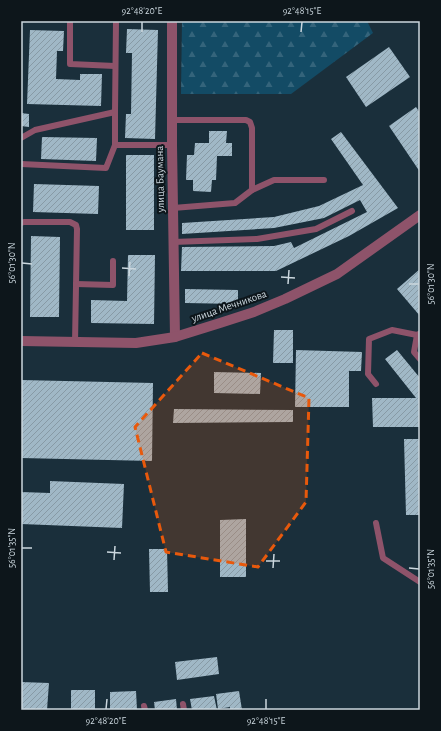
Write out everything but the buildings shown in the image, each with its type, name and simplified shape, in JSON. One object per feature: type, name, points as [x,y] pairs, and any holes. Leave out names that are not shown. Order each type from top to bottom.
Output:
[{"type":"street","name":"улица Баумана","points":[[172,21],[175,337]]},
{"type":"street","name":"улица Мечникова","points":[[21,341],[136,343],[175,337],[220,323],[254,312],[337,274],[420,215]]},
{"type":"lane","points":[[70,21],[70,64],[115,66]]},
{"type":"lane","points":[[21,164],[106,168],[115,144],[116,21]]},
{"type":"lane","points":[[21,138],[35,130],[115,112]]},
{"type":"lane","points":[[172,120],[246,120],[250,122],[252,128],[252,190]]},
{"type":"lane","points":[[115,144],[172,145]]},
{"type":"lane","points":[[173,208],[235,203],[252,190],[274,180],[324,180]]},
{"type":"lane","points":[[173,242],[257,239],[316,229],[352,211]]},
{"type":"lane","points":[[21,223],[70,222],[76,225],[75,343]]},
{"type":"lane","points":[[76,284],[113,285],[113,261]]},
{"type":"lane","points":[[376,384],[368,374],[369,339],[392,330],[418,334],[414,352],[420,359]]},
{"type":"lane","points":[[376,523],[383,558],[420,582]]},
{"type":"highlighted area","points":[[202,353],[309,398],[306,502],[258,567],[166,552],[135,427]]},
{"type":"green space","points":[[182,21],[367,21],[373,33],[291,94],[181,94]]}]
